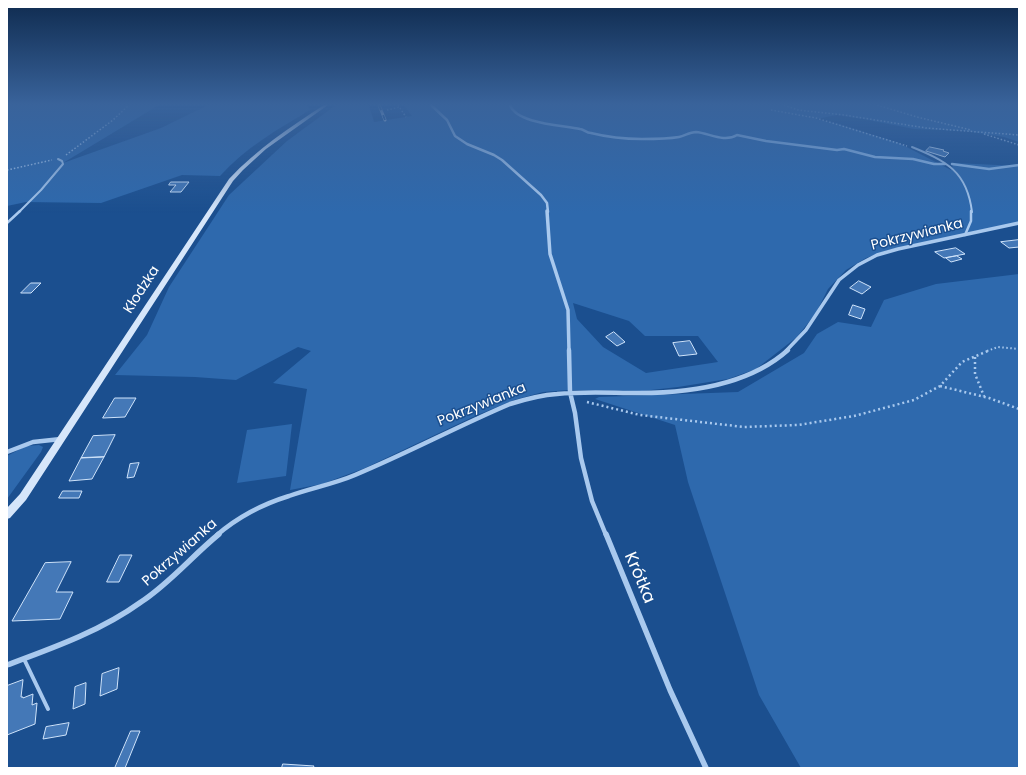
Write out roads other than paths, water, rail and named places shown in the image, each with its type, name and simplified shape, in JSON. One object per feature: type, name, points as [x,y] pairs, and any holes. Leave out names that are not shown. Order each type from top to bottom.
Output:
[{"type":"main road","name":"Kłodzka","points":[[7,515],[23,497],[231,180],[242,167],[272,141]]},
{"type":"street","name":"Krótka","points":[[462,141],[502,160],[541,195],[547,203],[550,254],[568,310],[570,392],[575,414],[581,458],[592,501],[670,690],[706,768]]},
{"type":"street","name":"Pokrzywianka","points":[[7,665],[100,627],[142,602],[215,536],[250,512],[290,495],[322,487],[366,470],[476,418],[515,402],[544,394],[570,392],[643,393],[730,381],[755,373],[773,362],[799,339],[819,314],[830,290],[848,271],[868,259],[890,251],[1019,223]]},
{"type":"street","points":[[7,452],[20,445],[37,440],[61,439]]},
{"type":"lane","points":[[912,147],[952,166],[960,174],[972,209],[971,224],[965,231],[965,235]]},
{"type":"lane","points":[[7,223],[41,190],[63,164],[62,161],[58,159]]},
{"type":"lane","points":[[24,659],[48,709]]},
{"type":"waterway","points":[[767,141],[837,150],[844,149],[875,157],[913,159],[934,164],[945,164]]},
{"type":"waterway","points":[[952,164],[989,169],[1019,165]]}]
